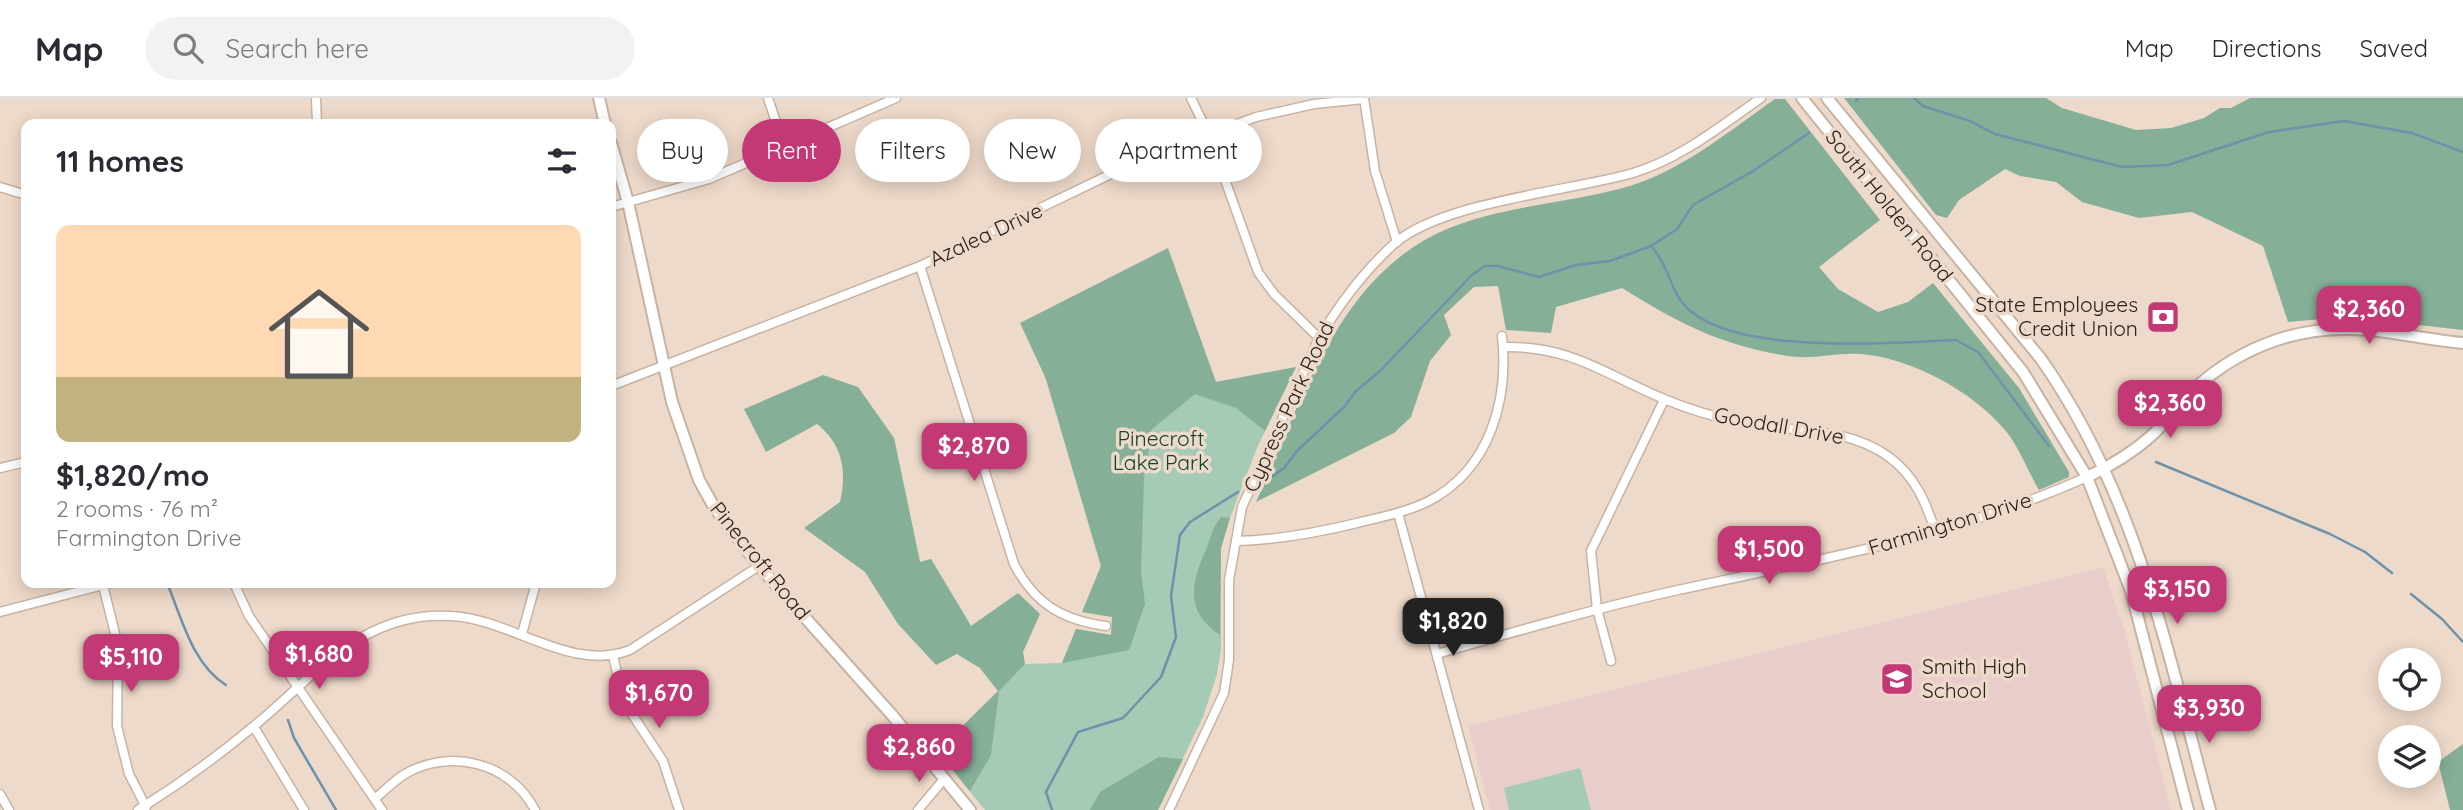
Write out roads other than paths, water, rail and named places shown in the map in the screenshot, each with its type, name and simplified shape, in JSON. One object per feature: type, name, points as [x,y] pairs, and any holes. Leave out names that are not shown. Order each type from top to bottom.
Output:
[{"type":"main road","points":[[598,98],[604,119]]},
{"type":"main road","name":"South Holden Road","points":[[1802,98],[2022,372],[2087,477],[2131,591],[2188,810]]},
{"type":"main road","name":"South Holden Road","points":[[1826,98],[2040,359],[2064,392],[2106,468],[2150,586],[2210,810]]},
{"type":"main road","name":"Pinecroft Road","points":[[616,160],[682,436],[699,480],[714,507],[759,566],[892,715],[970,810]]},
{"type":"main road","name":"Farmington Drive","points":[[2087,477],[2106,468],[2144,442],[2207,377],[2240,355],[2272,341],[2314,332],[2351,329],[2463,343]]},
{"type":"street","points":[[316,98],[317,119]]},
{"type":"street","points":[[768,98],[775,119]]},
{"type":"street","points":[[841,122],[896,98]]},
{"type":"street","points":[[1191,98],[1201,119]]},
{"type":"street","name":"Cypress Park Road","points":[[1169,810],[1224,692],[1229,660],[1229,580],[1242,508],[1319,338],[1332,316],[1397,242],[1432,223],[1481,207],[1625,175],[1654,165],[1694,143],[1760,98]]},
{"type":"street","points":[[1364,99],[1375,171],[1397,242]]},
{"type":"street","name":"Azalea Drive","points":[[1251,119],[1314,104],[1364,99]]},
{"type":"street","points":[[616,206],[709,179],[742,164]]},
{"type":"street","name":"Azalea Drive","points":[[616,384],[920,266],[1095,182]]},
{"type":"street","points":[[1226,182],[1258,272],[1274,294],[1319,338]]},
{"type":"street","points":[[0,187],[21,193]]},
{"type":"street","points":[[920,266],[959,381],[1014,564],[1025,585],[1040,601],[1075,619],[1106,626]]},
{"type":"street","points":[[1236,541],[1305,536],[1398,513],[1449,489],[1468,471],[1483,450],[1494,424],[1504,347],[1502,336]]},
{"type":"street","name":"Goodall Drive","points":[[1504,347],[1536,347],[1562,352],[1664,400],[1743,423],[1839,434],[1865,443],[1889,457],[1908,474],[1923,496],[1936,533]]},
{"type":"street","points":[[1611,661],[1597,609],[1591,551],[1664,400]]},
{"type":"street","points":[[0,468],[21,463]]},
{"type":"street","name":"Farmington Drive","points":[[1437,654],[1597,609],[1936,533],[2029,503],[2087,477]]},
{"type":"street","points":[[1398,513],[1479,810]]},
{"type":"street","points":[[108,588],[118,646],[117,726],[129,774],[144,809],[254,727],[342,649],[364,634],[391,623],[451,616],[522,634],[589,657],[613,656],[630,650],[759,566]]},
{"type":"street","points":[[0,611],[91,588]]},
{"type":"street","points":[[236,588],[249,616],[382,810]]},
{"type":"street","points":[[522,634],[535,588]]},
{"type":"street","points":[[613,656],[624,702],[663,761],[679,810]]},
{"type":"street","points":[[254,727],[304,810]]},
{"type":"street","points":[[376,798],[404,775],[433,762],[461,760],[495,769],[529,799],[535,810]]},
{"type":"street","points":[[918,810],[944,779]]},
{"type":"street","points":[[0,794],[9,810]]},
{"type":"waterway","points":[[1914,98],[1923,106],[1970,121],[1995,134],[2122,167],[2168,165],[2269,132],[2344,121],[2412,133],[2463,152]]},
{"type":"waterway","points":[[1266,481],[1284,468],[1297,451],[1345,406],[1356,391],[1380,371],[1472,275],[1485,266],[1498,266],[1539,277],[1576,265],[1610,261],[1651,246],[1677,229],[1693,205],[1753,171],[1809,133]]},
{"type":"waterway","points":[[1651,246],[1681,301],[1702,319],[1733,331],[1770,339],[1811,343],[1956,340],[1978,352],[2049,446]]},
{"type":"waterway","points":[[2156,462],[2330,534],[2365,552],[2392,573]]},
{"type":"waterway","points":[[1052,810],[1046,792],[1078,732],[1123,718],[1161,677],[1176,637],[1171,596],[1180,535],[1190,522],[1238,492]]},
{"type":"waterway","points":[[169,588],[196,653],[214,676],[226,685]]},
{"type":"waterway","points":[[2411,594],[2442,619],[2463,642]]},
{"type":"waterway","points":[[288,720],[294,738],[336,810]]},
{"type":"place","name":"State Employees Credit Union","points":[[2163,317]]},
{"type":"place","name":"Smith High School","points":[[1897,679]]},
{"type":"park label","name":"Pinecroft Lake Park","points":[[1161,451]]}]
